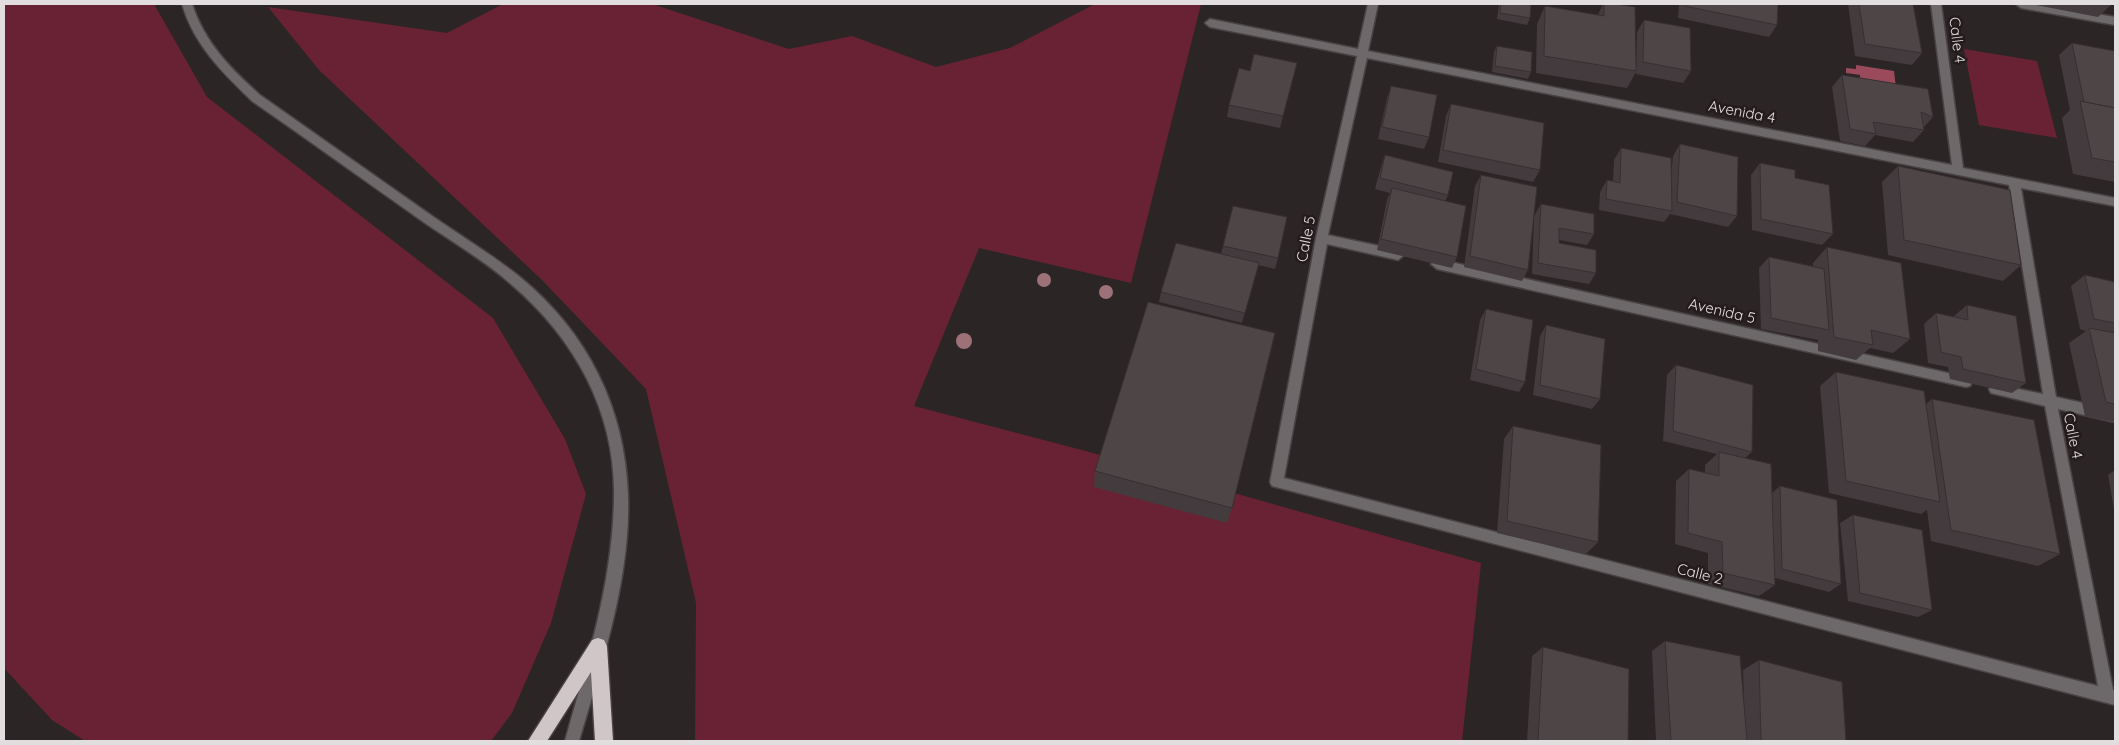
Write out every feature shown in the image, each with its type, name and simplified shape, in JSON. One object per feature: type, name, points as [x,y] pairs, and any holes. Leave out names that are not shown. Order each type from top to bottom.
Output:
[{"type":"highway","points":[[537,741],[598,646]]},
{"type":"highway","points":[[598,646],[604,741]]},
{"type":"street","points":[[186,4],[191,22],[219,64],[256,98],[516,281],[552,316],[582,355],[601,393],[613,427],[620,468],[620,544],[612,594],[572,741]]},
{"type":"street","name":"Calle 5","points":[[1277,482],[1322,238],[1373,4]]},
{"type":"street","name":"Calle 4","points":[[1936,4],[1958,171]]},
{"type":"street","points":[[2021,4],[2115,21]]},
{"type":"street","name":"Avenida 4","points":[[1210,23],[2115,202]]},
{"type":"street","name":"Calle 4","points":[[2014,182],[2050,401],[2111,696]]},
{"type":"street","points":[[1322,238],[1409,258]]},
{"type":"street","name":"Avenida 5","points":[[1429,262],[2115,416]]},
{"type":"street","name":"Calle 2","points":[[1277,482],[2111,696]]},
{"type":"shaded area","points":[[4,4],[154,4],[207,97],[493,318],[565,439],[586,494],[551,623],[512,713],[491,741],[85,741],[52,720],[4,668]]},
{"type":"shaded area","points":[[503,4],[652,4],[789,49],[852,36],[936,67],[1010,48],[1095,4],[1201,4],[1131,283],[979,248],[914,406],[1082,450],[1481,563],[1462,741],[695,741],[696,603],[646,389],[542,280],[319,70],[268,7],[447,33]]},
{"type":"shaded area","points":[[1964,49],[2037,61],[2057,138],[1979,125]]},
{"type":"shaded area","points":[[1856,65],[1894,71],[1896,88],[1860,81],[1860,75],[1846,73],[1846,68],[1856,69]]},
{"type":"building","points":[[1501,4],[1531,4],[1530,18],[1500,13]]},
{"type":"building","points":[[1604,4],[1635,7],[1636,71],[1544,56],[1545,6],[1604,16]]},
{"type":"building","points":[[1685,4],[1778,4],[1777,25],[1685,6]]},
{"type":"building","points":[[1859,4],[1913,4],[1922,53],[1865,44]]},
{"type":"building","points":[[1644,20],[1690,28],[1691,71],[1643,62]]},
{"type":"building","points":[[2072,43],[2115,51],[2115,108],[2084,102]]},
{"type":"building","points":[[1497,46],[1532,52],[1531,72],[1495,66]]},
{"type":"building","points":[[1254,54],[1297,63],[1283,116],[1229,105],[1239,68],[1250,71]]},
{"type":"building","points":[[1842,75],[1928,89],[1933,117],[1921,112],[1924,130],[1873,122],[1876,134],[1850,129]]},
{"type":"building","points":[[1391,86],[1437,95],[1429,137],[1382,127]]},
{"type":"building","points":[[2080,101],[2115,108],[2115,162],[2092,158]]},
{"type":"building","points":[[1451,104],[1544,123],[1540,170],[1443,150]]},
{"type":"building","points":[[1680,144],[1738,157],[1737,216],[1677,202]]},
{"type":"building","points":[[1621,148],[1671,158],[1672,211],[1606,199],[1607,180],[1620,183]]},
{"type":"building","points":[[1385,155],[1453,172],[1448,195],[1380,178]]},
{"type":"building","points":[[1760,163],[1795,170],[1795,178],[1829,185],[1833,234],[1761,219]]},
{"type":"building","points":[[1898,166],[2010,190],[2021,265],[1904,240]]},
{"type":"building","points":[[1481,175],[1537,187],[1528,270],[1470,256]]},
{"type":"building","points":[[1392,188],[1466,206],[1457,257],[1381,239]]},
{"type":"building","points":[[1541,204],[1594,214],[1594,234],[1559,228],[1559,243],[1596,250],[1596,273],[1538,263]]},
{"type":"building","points":[[1233,206],[1287,217],[1278,258],[1223,246]]},
{"type":"building","points":[[1176,243],[1259,263],[1245,313],[1161,292]]},
{"type":"building","points":[[1827,247],[1901,263],[1910,339],[1871,330],[1873,345],[1834,337]]},
{"type":"building","points":[[1769,257],[1824,269],[1829,330],[1771,318]]},
{"type":"building","points":[[2085,275],[2115,282],[2115,323],[2094,319]]},
{"type":"building","points":[[1148,302],[1275,333],[1232,508],[1095,471]]},
{"type":"building","points":[[1967,305],[2016,316],[2026,383],[1963,369],[1961,357],[1941,352],[1936,313],[1968,320]]},
{"type":"building","points":[[1486,309],[1533,320],[1525,382],[1476,369]]},
{"type":"building","points":[[1546,325],[1605,339],[1600,399],[1540,385]]},
{"type":"building","points":[[2089,328],[2115,333],[2115,404],[2106,402]]},
{"type":"building","points":[[1676,365],[1753,385],[1752,452],[1673,431]]},
{"type":"building","points":[[1836,372],[1924,391],[1940,502],[1846,481]]},
{"type":"building","points":[[1932,399],[2034,420],[2060,554],[1951,530]]},
{"type":"building","points":[[1513,426],[1601,445],[1598,542],[1507,521]]},
{"type":"building","points":[[1719,452],[1771,464],[1775,585],[1723,573],[1722,542],[1688,533],[1689,469],[1719,476]]},
{"type":"building","points":[[1780,486],[1837,500],[1841,584],[1782,569]]},
{"type":"building","points":[[1853,515],[1922,530],[1932,610],[1860,593]]},
{"type":"building","points":[[1665,641],[1740,656],[1747,741],[1671,741]]},
{"type":"building","points":[[1543,647],[1629,669],[1628,741],[1538,741]]},
{"type":"building","points":[[1759,660],[1842,682],[1846,741],[1761,741]]}]
